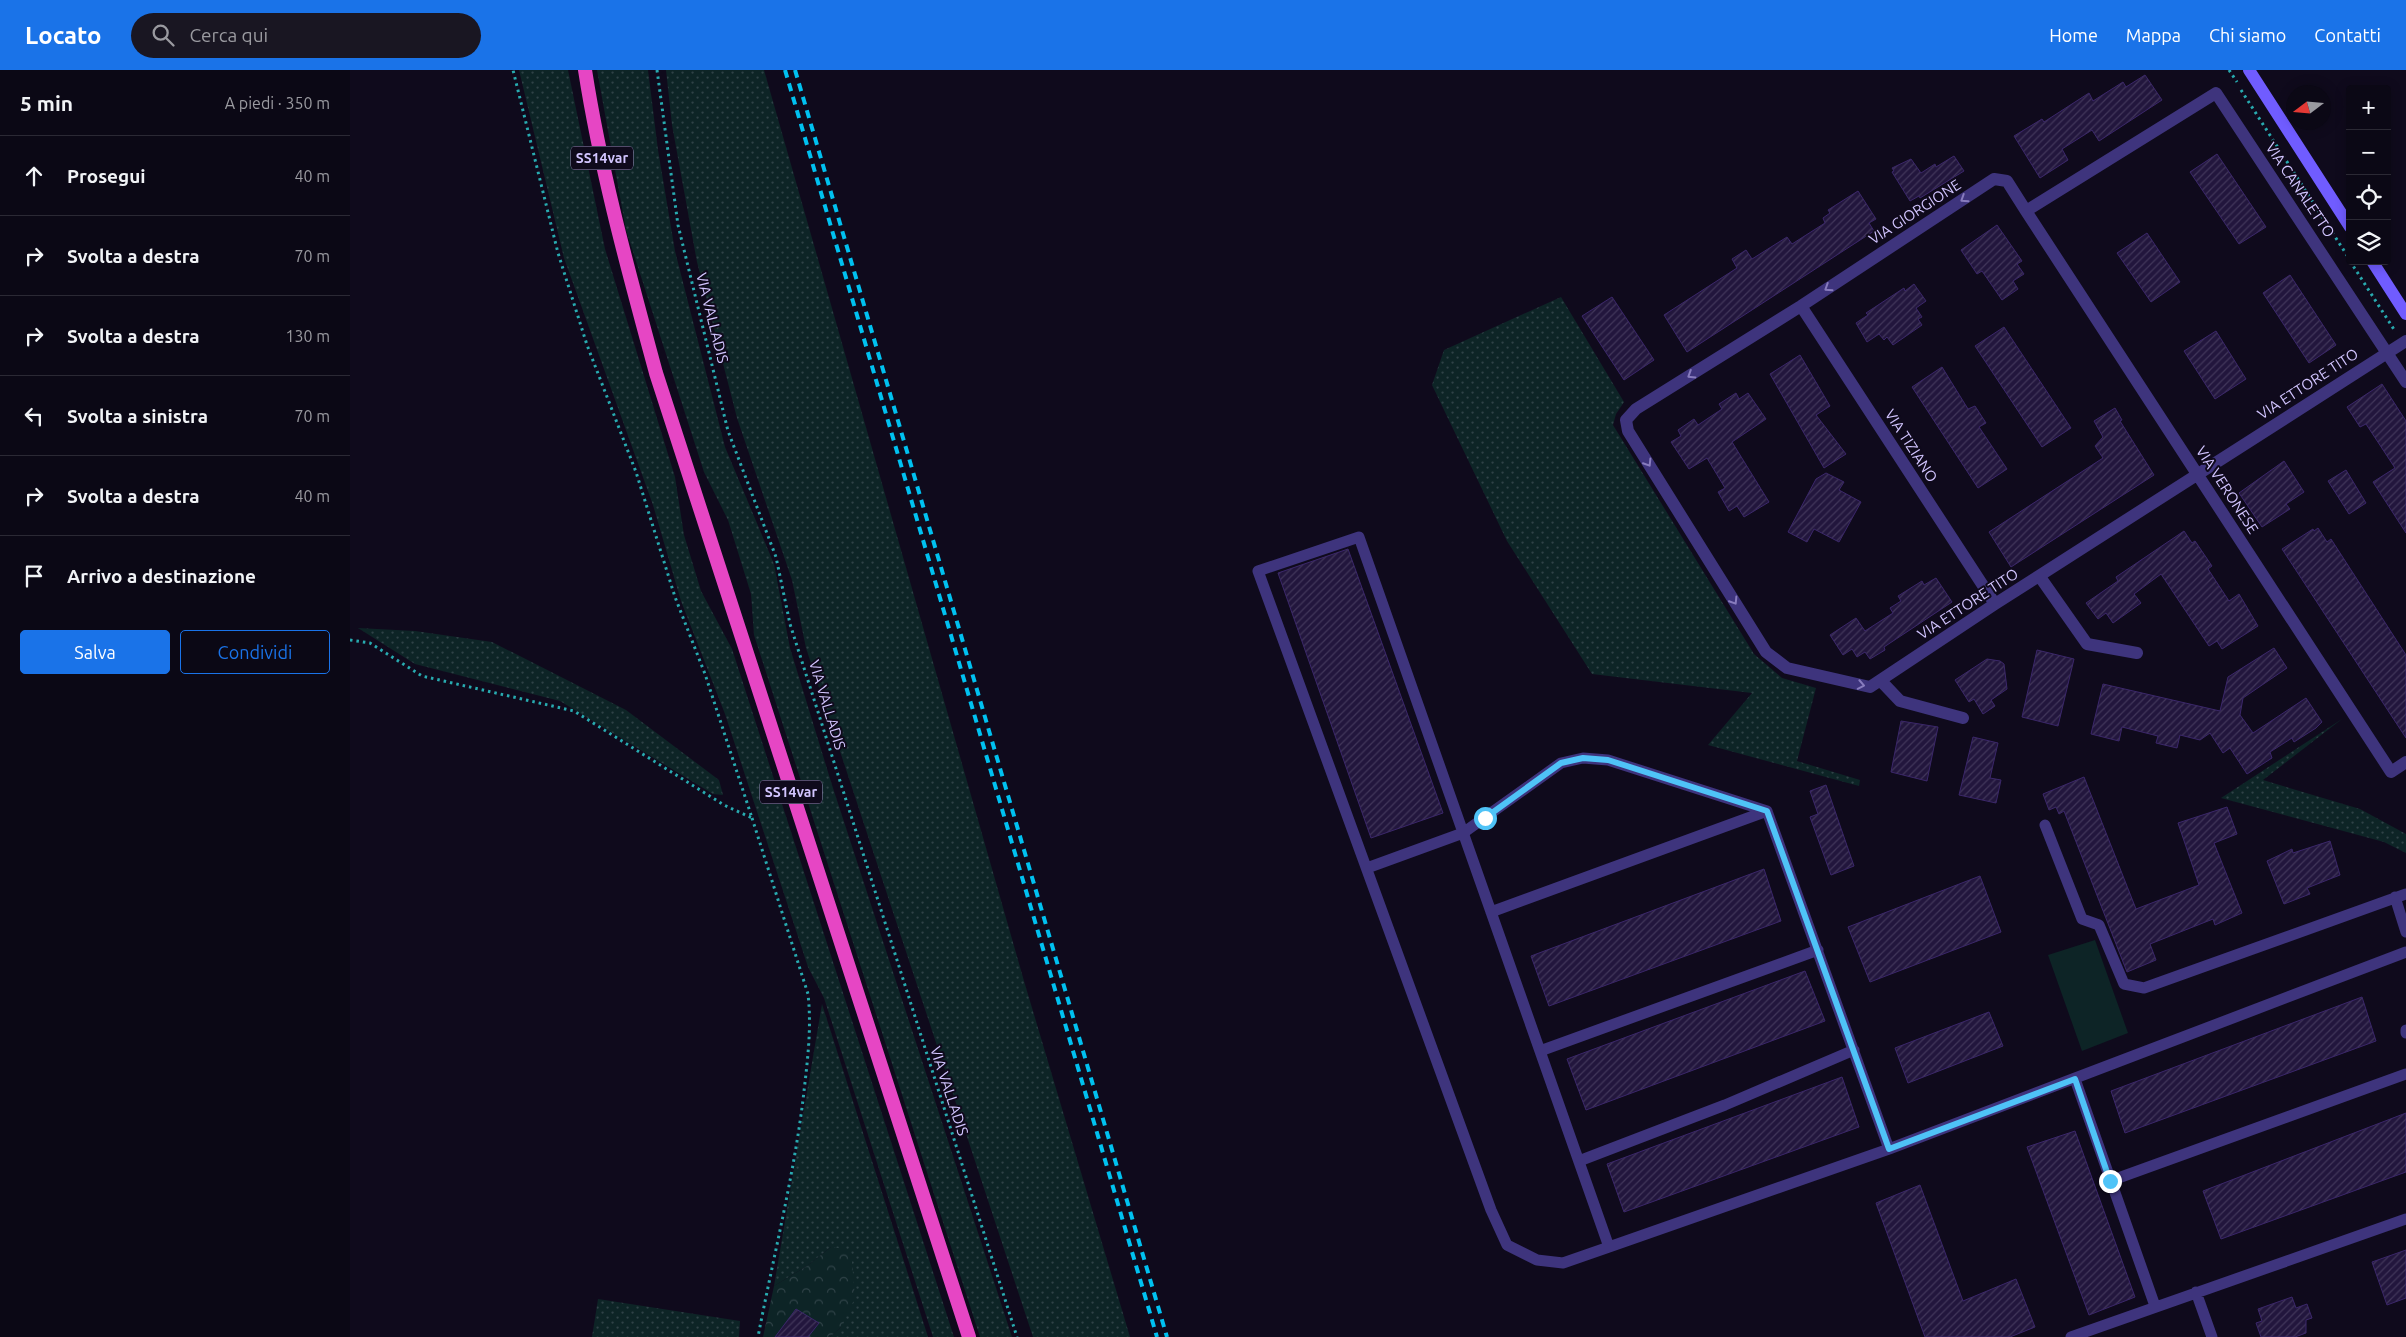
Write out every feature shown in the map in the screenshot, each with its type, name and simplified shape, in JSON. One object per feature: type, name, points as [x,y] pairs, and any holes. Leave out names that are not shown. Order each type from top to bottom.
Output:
[{"type":"highway","name":"SS14var","points":[[585,70],[590,105],[622,245],[656,373],[969,1337]]},
{"type":"main road","points":[[2249,70],[2346,220]]},
{"type":"main road","points":[[2375,265],[2406,314]]},
{"type":"street","name":"VIA CANALETTO","points":[[2026,211],[2216,93],[2406,382]]},
{"type":"street","name":"VIA GIORGIONE","points":[[1626,420],[1636,409],[1801,306],[1994,179],[2007,181],[2026,211]]},
{"type":"street","name":"VIA VERONESE","points":[[2026,211],[2391,772],[2406,762]]},
{"type":"street","name":"VIA TIZIANO","points":[[1801,306],[1995,604]]},
{"type":"street","name":"VIA ETTORE TITO","points":[[1626,420],[1628,431],[1766,652],[1787,668],[1819,677],[1870,687],[1882,681],[1995,604],[2040,577],[2404,342]]},
{"type":"street","points":[[2040,577],[2087,644],[2137,653]]},
{"type":"street","points":[[1882,681],[1900,701],[1963,718]]},
{"type":"lane","points":[[1609,1247],[1359,537],[1258,571],[1491,1210],[1507,1245],[1537,1260],[1563,1264],[1889,1149],[2406,952]]},
{"type":"lane","points":[[1367,868],[1464,833],[1561,763],[1583,758],[1608,760],[1767,811]]},
{"type":"lane","points":[[1491,912],[1767,811]]},
{"type":"lane","points":[[1767,811],[1889,1149]]},
{"type":"lane","points":[[2045,825],[2082,919],[2099,925],[2124,984],[2144,988],[2400,895],[2406,932]]},
{"type":"lane","points":[[1540,1051],[1818,950]]},
{"type":"lane","points":[[1579,1161],[1726,1105],[1854,1050]]},
{"type":"lane","points":[[2110,1181],[2406,1074]]},
{"type":"lane","points":[[2075,1079],[2155,1306]]},
{"type":"lane","points":[[2071,1337],[2406,1219]]},
{"type":"lane","points":[[2196,1292],[2212,1337]]},
{"type":"path","points":[[514,70],[556,244],[578,318],[636,472],[674,597],[705,674],[808,994],[811,1017],[810,1045],[796,1152],[758,1337]]},
{"type":"path","name":"VIA VALLADIS","points":[[657,70],[678,225],[728,431],[776,557],[790,624],[1017,1337]]},
{"type":"path","points":[[2229,70],[2346,255]]},
{"type":"path","points":[[2353,265],[2404,342]]},
{"type":"path","points":[[350,640],[370,643],[422,676],[574,711],[724,805],[752,818]]},
{"type":"green space","points":[[519,70],[568,70],[605,249],[675,477],[684,535],[701,591],[732,649],[954,1337],[933,1337],[824,998],[808,967],[725,714],[681,601],[653,505],[564,258]]},
{"type":"green space","points":[[597,70],[648,70],[658,150],[675,251],[725,447],[774,564],[790,648],[832,785],[1012,1337],[980,1337],[754,635],[751,594],[728,520],[704,472],[626,230]]},
{"type":"green space","points":[[666,70],[764,70],[1024,981],[1130,1337],[1033,1337],[806,648],[792,580],[737,418],[697,262],[672,125]]},
{"type":"green space","points":[[1561,297],[1624,402],[1616,414],[1613,425],[1754,654],[1782,678],[1816,688],[1797,761],[1860,780],[1859,786],[1708,745],[1752,693],[1592,674],[1507,541],[1432,385],[1444,350]]},
{"type":"green space","points":[[358,628],[415,631],[492,642],[626,710],[719,780],[723,795],[713,794],[560,701],[415,664]]},
{"type":"green space","points":[[2342,719],[2263,780],[2360,809],[2406,834],[2406,853],[2384,842],[2221,798]]},
{"type":"green space","points":[[2095,940],[2128,1033],[2082,1051],[2048,955]]},
{"type":"green space","points":[[822,1004],[928,1337],[830,1337],[841,1327],[831,1247],[807,1266],[774,1286]]},
{"type":"green space","points":[[831,1247],[851,1250],[855,1298],[841,1327],[830,1337],[763,1337],[774,1286],[807,1266]]},
{"type":"green space","points":[[598,1299],[740,1321],[739,1337],[592,1337]]},
{"type":"building","points":[[2145,75],[2162,100],[2099,141],[2092,130],[2062,149],[2068,160],[2040,178],[2014,136],[2042,119],[2044,122],[2089,93],[2093,101],[2123,82],[2126,87]]},
{"type":"building","points":[[2217,154],[2266,227],[2239,244],[2190,172]]},
{"type":"building","points":[[1954,156],[1964,171],[1920,198],[1919,196],[1910,201],[1892,172],[1894,171],[1892,168],[1911,159],[1921,173],[1935,164],[1936,167]]},
{"type":"building","points":[[1858,191],[1876,219],[1869,223],[1874,231],[1687,352],[1664,315],[1737,268],[1732,259],[1746,250],[1752,259],[1787,237],[1792,244],[1825,223],[1823,218],[1830,213],[1828,210]]},
{"type":"building","points":[[1997,225],[2022,261],[2017,264],[2024,274],[2013,281],[2018,289],[2002,300],[1982,271],[1977,274],[1961,250]]},
{"type":"building","points":[[2147,233],[2180,282],[2151,302],[2117,253]]},
{"type":"building","points":[[2290,275],[2336,345],[2309,363],[2263,293]]},
{"type":"building","points":[[1914,284],[1926,301],[1916,308],[1922,317],[1918,319],[1922,325],[1893,345],[1887,337],[1884,340],[1879,334],[1867,342],[1856,323],[1868,315],[1866,313],[1904,288],[1905,291]]},
{"type":"building","points":[[1612,297],[1654,360],[1624,380],[1582,316]]},
{"type":"building","points":[[2004,327],[2071,428],[2042,447],[1975,346]]},
{"type":"building","points":[[2216,331],[2246,379],[2215,399],[2184,351]]},
{"type":"building","points":[[1800,355],[1830,406],[1816,415],[1846,454],[1824,468],[1770,374]]},
{"type":"building","points":[[1942,367],[1968,409],[1975,406],[1986,423],[1979,427],[2007,469],[1978,488],[1912,387]]},
{"type":"building","points":[[2382,384],[2406,421],[2406,533],[2373,482],[2395,468],[2366,424],[2360,427],[2347,407]]},
{"type":"building","points":[[1736,393],[1739,399],[1748,393],[1766,419],[1732,442],[1769,502],[1744,517],[1737,506],[1729,511],[1718,492],[1725,488],[1707,458],[1689,469],[1671,442],[1681,436],[1678,430],[1694,419],[1698,425],[1722,409],[1719,404]]},
{"type":"building","points":[[2115,408],[2122,420],[2120,421],[2154,475],[2011,567],[1989,532],[2103,458],[2095,446],[2103,437],[2094,421]]},
{"type":"building","points":[[2284,461],[2304,492],[2286,504],[2290,509],[2262,527],[2239,493]]},
{"type":"building","points":[[2346,470],[2366,503],[2349,514],[2328,481]]},
{"type":"building","points":[[1826,473],[1844,482],[1839,490],[1861,502],[1839,542],[1814,529],[1807,542],[1788,532],[1816,479]]},
{"type":"building","points":[[2318,528],[2327,542],[2331,539],[2406,655],[2406,738],[2282,549],[2313,529],[2314,531]]},
{"type":"building","points":[[2184,531],[2192,543],[2195,541],[2212,566],[2208,569],[2229,601],[2239,594],[2258,626],[2222,649],[2217,641],[2209,646],[2161,574],[2134,594],[2141,603],[2113,623],[2106,613],[2098,619],[2086,603],[2118,581],[2116,577]]},
{"type":"building","points":[[1348,549],[1443,813],[1371,838],[1278,573]]},
{"type":"building","points":[[1936,578],[1952,602],[1884,647],[1885,650],[1870,659],[1865,652],[1857,657],[1852,649],[1843,655],[1830,635],[1856,618],[1865,631],[1893,613],[1890,608],[1901,601],[1898,596],[1922,581],[1924,585]]},
{"type":"building","points":[[2274,648],[2287,668],[2243,698],[2240,715],[2253,733],[2306,698],[2322,722],[2294,742],[2292,738],[2270,752],[2272,758],[2247,774],[2230,748],[2223,753],[2210,733],[2200,740],[2180,735],[2177,748],[2156,743],[2158,736],[2122,727],[2119,741],[2091,734],[2103,684],[2220,711],[2228,677]]},
{"type":"building","points":[[2037,650],[2074,659],[2058,726],[2022,717]]},
{"type":"building","points":[[1987,659],[2000,661],[2004,664],[2007,689],[1991,700],[1995,706],[1983,714],[1974,699],[1969,702],[1955,680]]},
{"type":"building","points":[[1901,721],[1938,727],[1927,781],[1891,772]]},
{"type":"building","points":[[1973,737],[1998,743],[1990,778],[2001,780],[1996,803],[1959,795]]},
{"type":"building","points":[[2084,777],[2136,909],[2199,885],[2178,823],[2227,807],[2237,834],[2214,843],[2242,913],[2215,925],[2213,919],[2150,944],[2156,960],[2127,972],[2064,811],[2059,814],[2056,807],[2049,810],[2043,794]]},
{"type":"building","points":[[1826,785],[1854,866],[1831,875],[1810,817],[1818,814],[1810,791]]},
{"type":"building","points":[[2330,841],[2340,875],[2307,888],[2310,894],[2284,904],[2267,861],[2292,849],[2293,853]]},
{"type":"building","points":[[1764,869],[1781,921],[1549,1006],[1531,956]]},
{"type":"building","points":[[1980,876],[2001,932],[1870,982],[1848,927]]},
{"type":"building","points":[[1805,971],[1825,1021],[1586,1110],[1567,1059]]},
{"type":"building","points":[[2362,997],[2376,1041],[2125,1133],[2111,1091]]},
{"type":"building","points":[[1989,1012],[2003,1046],[1908,1083],[1895,1048]]},
{"type":"building","points":[[1842,1077],[1859,1127],[1624,1212],[1607,1164]]},
{"type":"building","points":[[2406,1113],[2406,1172],[2221,1239],[2203,1191]]},
{"type":"building","points":[[2075,1131],[2135,1297],[2089,1315],[2027,1147]]},
{"type":"building","points":[[1920,1185],[1963,1301],[2016,1279],[2035,1327],[2010,1337],[1925,1337],[1876,1203]]},
{"type":"building","points":[[2406,1250],[2406,1298],[2387,1305],[2372,1262]]},
{"type":"building","points":[[2292,1297],[2296,1308],[2307,1304],[2312,1318],[2306,1320],[2306,1333],[2295,1337],[2261,1337],[2256,1323],[2262,1321],[2258,1309]]},
{"type":"building","points":[[796,1309],[819,1323],[808,1337],[775,1337]]},
{"type":"railway","points":[[785,70],[1157,1337]]},
{"type":"railway","points":[[795,70],[1167,1337]]},
{"type":"route","points":[[1485,818],[1561,763],[1583,758],[1608,760],[1767,811],[1889,1149],[2075,1079],[2110,1181]]}]
